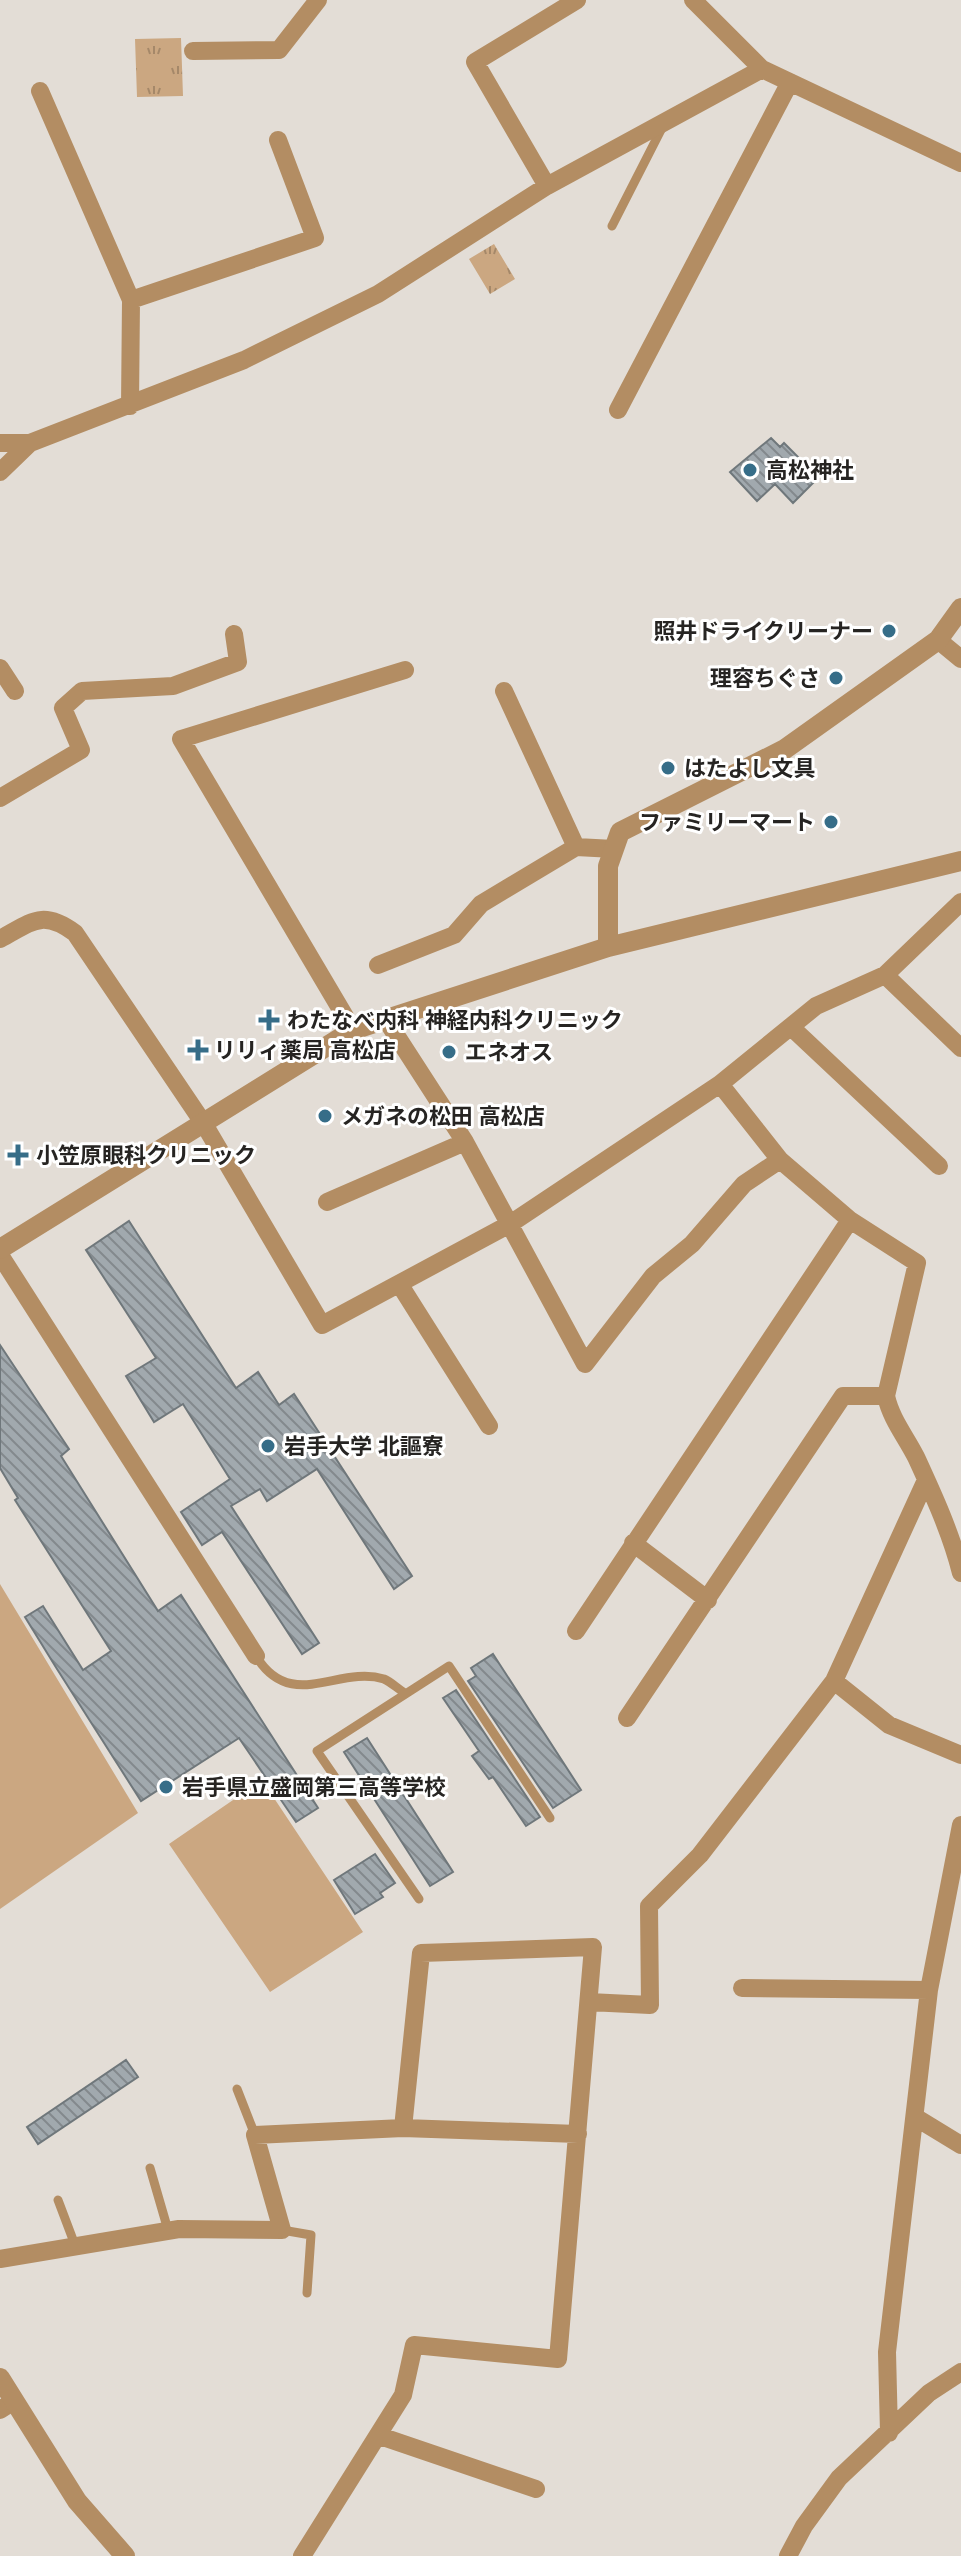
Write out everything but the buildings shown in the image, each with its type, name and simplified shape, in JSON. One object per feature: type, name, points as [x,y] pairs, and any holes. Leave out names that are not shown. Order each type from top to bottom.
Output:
[{"type":"street","points":[[193,51],[279,50],[318,0]]},
{"type":"street","points":[[547,186],[475,62],[577,0]]},
{"type":"street","points":[[693,0],[716,7],[762,69],[961,163]]},
{"type":"street","points":[[0,443],[30,443],[244,360],[378,294],[547,186],[762,69]]},
{"type":"street","points":[[618,410],[790,82]]},
{"type":"street","points":[[40,91],[131,300],[130,406]]},
{"type":"street","points":[[131,300],[315,238],[278,140]]},
{"type":"street","points":[[0,472],[30,443]]},
{"type":"street","points":[[608,947],[608,866],[620,832],[785,749],[938,640],[961,608]]},
{"type":"street","points":[[2,794],[81,750],[63,708],[82,691],[173,686],[238,662],[234,634]]},
{"type":"street","points":[[938,640],[961,659]]},
{"type":"street","points":[[0,668],[15,691]]},
{"type":"street","points":[[353,1030],[181,739],[405,670]]},
{"type":"street","points":[[504,691],[576,847]]},
{"type":"street","points":[[378,965],[454,935],[481,904],[576,847],[614,849]]},
{"type":"street","points":[[256,1656],[0,1252],[353,1030],[608,947],[960,865]]},
{"type":"street","points":[[0,939],[40,918],[57,920],[75,933],[204,1124],[322,1325],[510,1224],[720,1084],[816,1006],[885,975],[961,902]]},
{"type":"street","points":[[885,975],[961,1048]]},
{"type":"street","points":[[385,1018],[465,1142],[585,1364],[653,1276],[692,1244],[744,1184],[780,1160]]},
{"type":"street","points":[[791,1027],[939,1166]]},
{"type":"street","points":[[720,1084],[780,1160],[850,1220],[917,1263],[886,1396],[889,1409],[926,1480],[955,1549],[961,1573]]},
{"type":"street","points":[[327,1202],[465,1142]]},
{"type":"street","points":[[576,1631],[850,1220]]},
{"type":"street","points":[[400,1285],[489,1426]]},
{"type":"street","points":[[627,1718],[843,1396],[886,1396]]},
{"type":"street","points":[[589,2002],[650,2005],[649,1906],[700,1855],[834,1681],[926,1480]]},
{"type":"street","points":[[633,1543],[708,1600]]},
{"type":"street","points":[[834,1681],[889,1725],[961,1755]]},
{"type":"street","points":[[889,2433],[887,2352],[929,1990],[961,1825]]},
{"type":"street","points":[[302,2556],[403,2395],[414,2345],[558,2359],[593,1947],[421,1953],[403,2128]]},
{"type":"street","points":[[742,1988],[929,1990]]},
{"type":"street","points":[[915,2117],[961,2145]]},
{"type":"street","points":[[0,2259],[168,2230],[282,2230],[255,2135],[403,2128],[578,2134]]},
{"type":"street","points":[[788,2556],[804,2526],[839,2478],[929,2393],[961,2372]]},
{"type":"street","points":[[0,2378],[7,2406],[77,2501],[125,2556]]},
{"type":"street","points":[[380,2436],[536,2489]]},
{"type":"lane","points":[[612,226],[664,125]]},
{"type":"lane","points":[[256,1656],[265,1670],[278,1680],[299,1686],[364,1677],[385,1680],[405,1693]]},
{"type":"lane","points":[[419,1899],[317,1751],[405,1693],[449,1666],[550,1818]]},
{"type":"lane","points":[[237,2089],[255,2135]]},
{"type":"lane","points":[[150,2168],[168,2230]]},
{"type":"lane","points":[[58,2200],[75,2245]]},
{"type":"lane","points":[[282,2230],[311,2235],[307,2293]]},
{"type":"green space","points":[[181,38],[183,96],[137,97],[135,39]]},
{"type":"green space","points":[[494,244],[515,279],[490,294],[469,259]]},
{"type":"green space","points":[[0,1584],[138,1813],[0,1909]]},
{"type":"green space","points":[[262,1780],[363,1932],[270,1992],[169,1844]]},
{"type":"place","name":"高松神社","points":[[750,470]]},
{"type":"place","name":"照井ドライクリーナー","points":[[889,631]]},
{"type":"place","name":"理容ちぐさ","points":[[836,678]]},
{"type":"place","name":"はたよし文具","points":[[668,768]]},
{"type":"place","name":"ファミリーマート","points":[[831,822]]},
{"type":"place","name":"わたなべ内科 神経内科クリニック","points":[[269,1020]]},
{"type":"place","name":"リリィ薬局 高松店","points":[[198,1050]]},
{"type":"place","name":"エネオス","points":[[449,1052]]},
{"type":"place","name":"メガネの松田 高松店","points":[[325,1116]]},
{"type":"place","name":"小笠原眼科クリニック","points":[[18,1155]]},
{"type":"place","name":"岩手大学 北謳寮","points":[[268,1446]]},
{"type":"place","name":"岩手県立盛岡第三高等学校","points":[[166,1787]]}]
